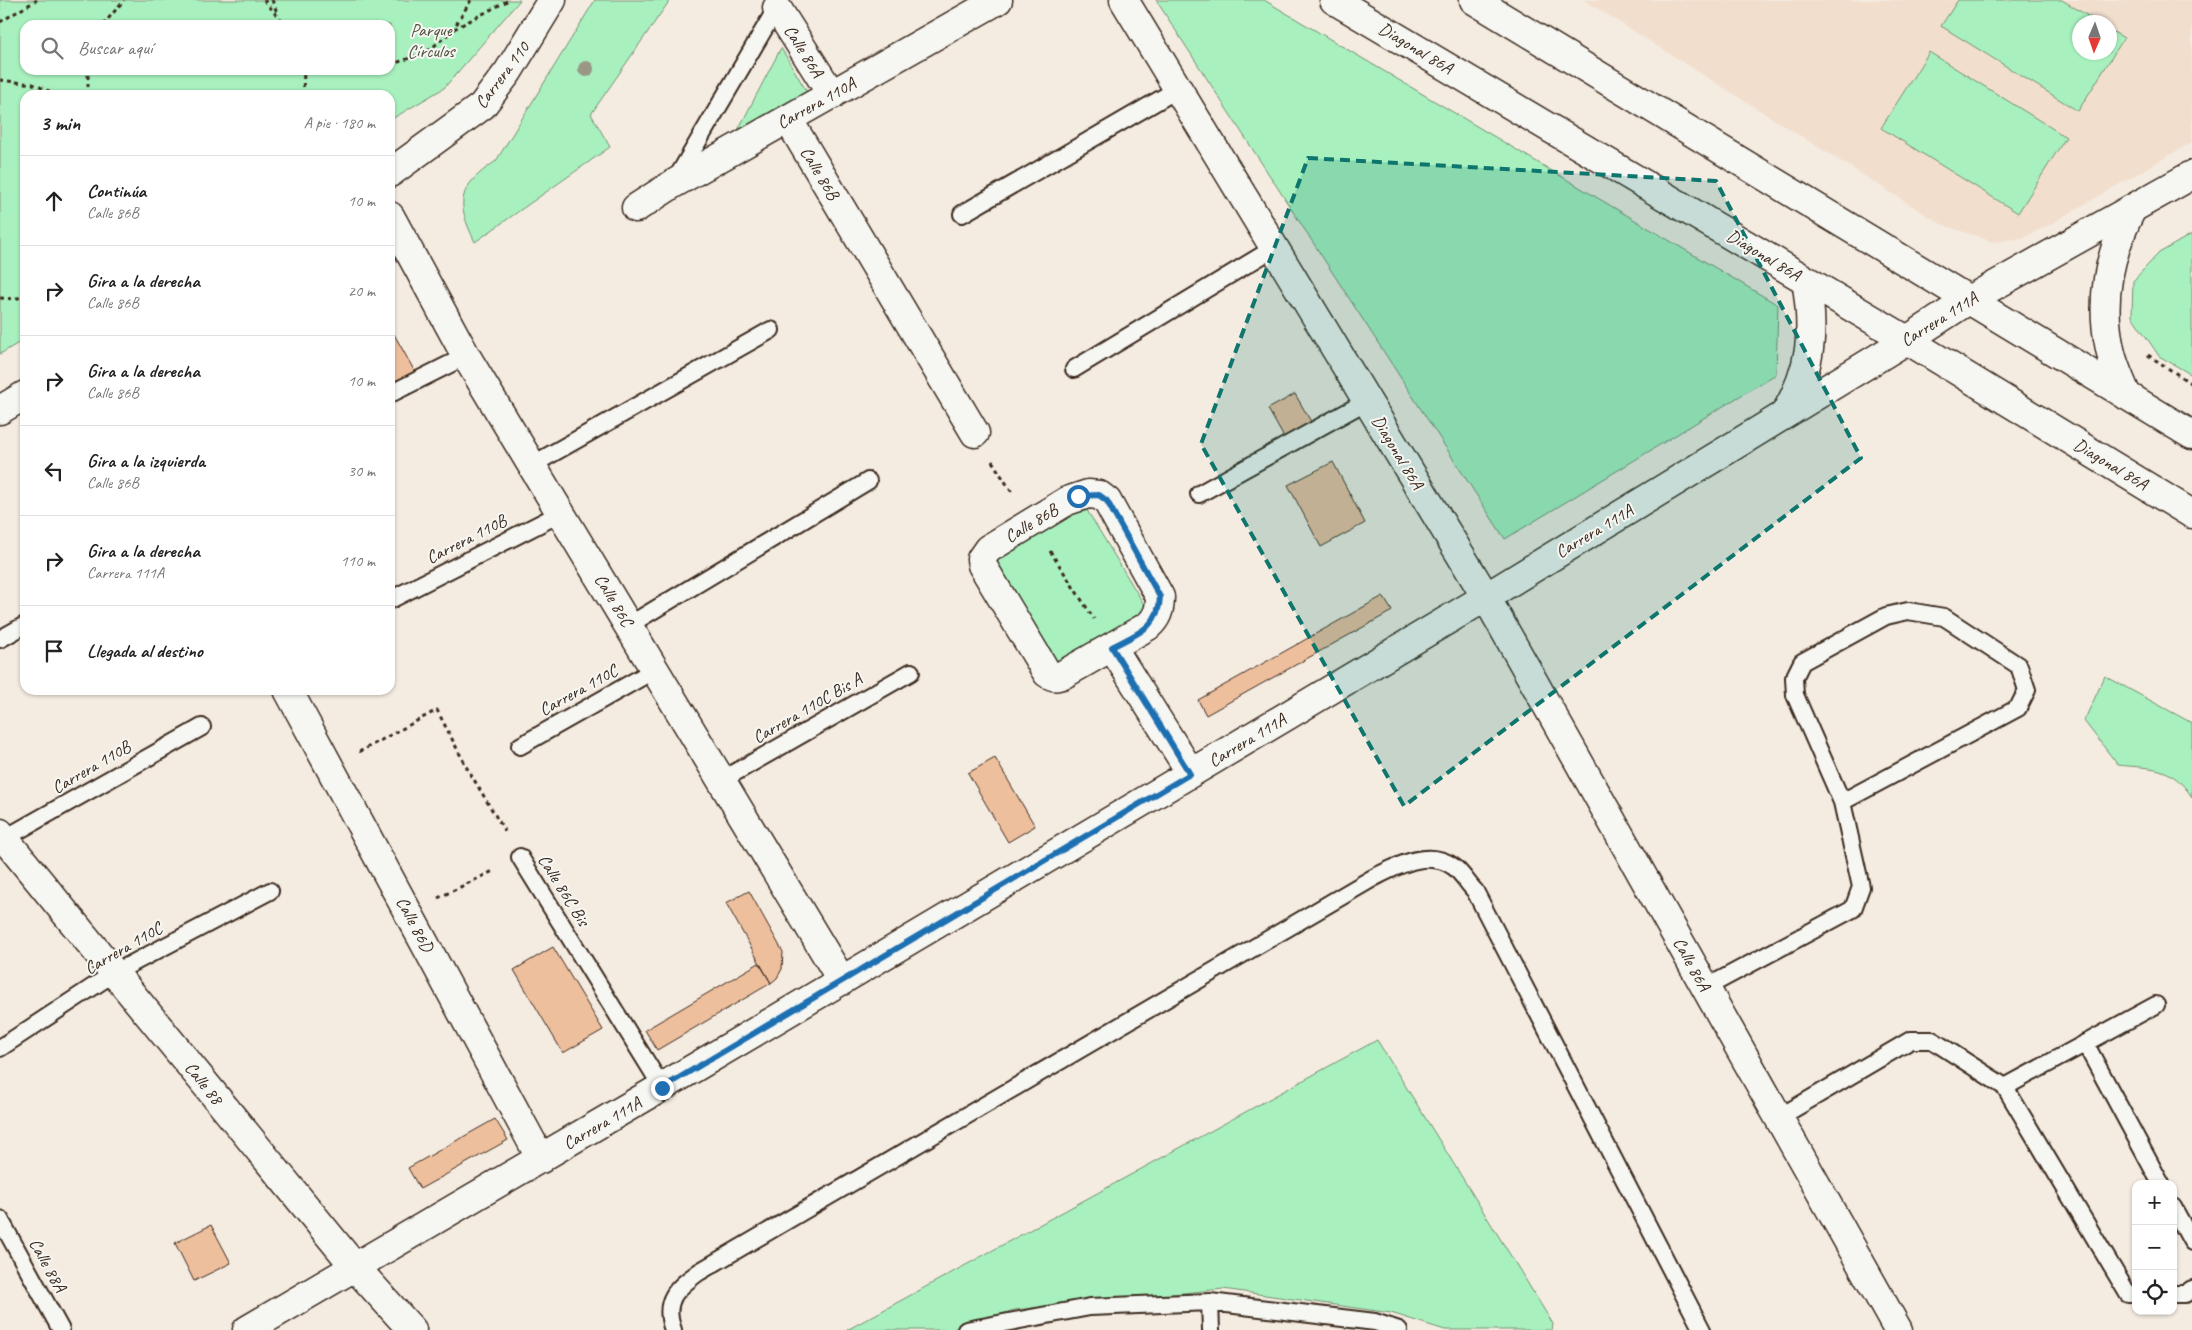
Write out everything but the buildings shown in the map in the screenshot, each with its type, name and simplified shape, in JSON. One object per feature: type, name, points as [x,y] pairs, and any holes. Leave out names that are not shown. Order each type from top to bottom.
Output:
[{"type":"street","name":"Carrera 110","points":[[395,169],[482,106],[508,72],[552,0]]},
{"type":"street","name":"Carrera 110A","points":[[636,208],[673,184],[998,0]]},
{"type":"street","name":"Diagonal 86A","points":[[1124,0],[1486,597]]},
{"type":"street","name":"Diagonal 86A","points":[[1334,0],[1907,340],[2192,514]]},
{"type":"street","points":[[1474,0],[1967,301],[2192,435]]},
{"type":"street","name":"Calle 86A","points":[[779,4],[832,95]]},
{"type":"street","name":"Calle 86B","points":[[788,119],[975,433]]},
{"type":"street","name":"Carrera 111A","points":[[247,1330],[662,1088],[1486,597],[1907,340],[1967,301],[2192,175]]},
{"type":"street","points":[[2127,396],[2110,350],[2104,302],[2106,277],[2112,254],[2132,209]]},
{"type":"street","name":"Calle 86C","points":[[395,225],[466,356],[842,981]]},
{"type":"street","points":[[1785,414],[1807,367],[1812,314],[1806,280]]},
{"type":"street","points":[[0,410],[20,397]]},
{"type":"street","name":"Calle 86B","points":[[1088,494],[1099,495],[1107,501],[1160,597],[1160,609],[1156,619],[1148,626],[1112,647],[1057,677],[1047,673],[982,566],[982,554],[1072,499],[1088,494]]},
{"type":"street","name":"Calle 86A","points":[[1486,597],[1898,1330]]},
{"type":"street","points":[[1112,647],[1190,774]]},
{"type":"street","name":"Calle 86D","points":[[291,695],[541,1158]]},
{"type":"street","name":"Calle 88","points":[[2,838],[354,1267],[412,1330]]},
{"type":"lane","points":[[673,184],[779,4]]},
{"type":"lane","points":[[962,214],[1178,89]]},
{"type":"lane","points":[[1074,369],[1274,248]]},
{"type":"lane","points":[[532,465],[771,330]]},
{"type":"lane","points":[[395,392],[466,356]]},
{"type":"lane","points":[[1199,494],[1367,401]]},
{"type":"lane","points":[[629,625],[868,481]]},
{"type":"lane","name":"Carrera 110B","points":[[395,597],[561,513]]},
{"type":"lane","points":[[1705,988],[1853,909],[1860,887],[1842,802],[1795,696],[1794,678],[1802,662],[1886,616],[1908,611],[1944,617],[2019,666],[2027,690],[2018,708],[1842,802]]},
{"type":"lane","points":[[0,638],[20,627]]},
{"type":"lane","name":"Carrera 110C","points":[[520,746],[656,669]]},
{"type":"lane","name":"Carrera 110C Bis A","points":[[722,780],[911,672]]},
{"type":"lane","name":"Carrera 110B","points":[[2,838],[202,727]]},
{"type":"lane","name":"Calle 86C Bis","points":[[520,857],[662,1088]]},
{"type":"lane","points":[[673,1330],[670,1322],[670,1302],[679,1286],[699,1272],[1373,878],[1404,862],[1431,858],[1454,867],[1475,891],[1702,1330]]},
{"type":"lane","name":"Carrera 110C","points":[[0,1048],[114,973],[270,891]]},
{"type":"lane","points":[[2005,1087],[2156,1005]]},
{"type":"lane","points":[[1778,1118],[1911,1040],[1932,1040],[2005,1087],[2128,1294],[2132,1294]]},
{"type":"lane","points":[[2085,1043],[2159,1180]]},
{"type":"lane","points":[[2177,1214],[2192,1242]]},
{"type":"lane","name":"Calle 88A","points":[[0,1219],[61,1330]]},
{"type":"lane","points":[[2177,1294],[2185,1294],[2192,1289]]},
{"type":"lane","points":[[966,1330],[1090,1307],[1210,1302],[1375,1322],[1399,1330]]},
{"type":"lane","points":[[1210,1302],[1211,1330]]},
{"type":"path","points":[[0,22],[37,0]]},
{"type":"path","points":[[107,20],[124,0]]},
{"type":"path","points":[[264,0],[280,20]]},
{"type":"path","points":[[272,0],[280,20]]},
{"type":"path","points":[[453,30],[471,0]]},
{"type":"path","points":[[395,63],[426,52],[453,30],[509,0]]},
{"type":"path","points":[[88,75],[88,90]]},
{"type":"path","points":[[303,90],[304,75]]},
{"type":"path","points":[[0,80],[33,84],[47,90]]},
{"type":"path","points":[[0,298],[20,297]]},
{"type":"path","name":"Calle 86C Bis","points":[[330,768],[437,710],[467,768],[520,857]]},
{"type":"path","points":[[408,913],[520,857]]},
{"type":"highlighted area","points":[[1308,158],[1716,181],[1861,458],[1404,806],[1201,444]]},
{"type":"shaded area","points":[[1584,0],[2192,0],[2192,142],[2047,226],[2022,238],[1993,242],[1941,224]]},
{"type":"green space","name":"Parque Círculos","points":[[0,0],[520,0],[444,88],[395,117],[395,90],[20,90],[20,342],[0,354]]},
{"type":"green space","points":[[595,0],[670,0],[591,114],[610,147],[475,242],[464,216],[463,205],[467,187],[483,170],[496,161]]},
{"type":"green space","points":[[1156,0],[1264,0],[1778,305],[1776,374],[1505,539]]},
{"type":"green space","points":[[1958,0],[2062,0],[2087,15],[2072,15],[2072,60],[2110,60],[2078,111],[1941,26]]},
{"type":"green space","points":[[2117,34],[2124,38],[2117,49]]},
{"type":"green space","points":[[781,48],[807,92],[737,132]]},
{"type":"green space","points":[[1929,52],[2066,137],[2018,213],[1881,128]]},
{"type":"green space","points":[[2192,234],[2192,375],[2159,356],[2132,316],[2133,281],[2159,253]]},
{"type":"green space","points":[[1082,502],[1151,616],[1053,671],[984,556]]},
{"type":"green space","points":[[2105,676],[2192,723],[2192,797],[2184,786],[2168,773],[2151,768],[2118,765],[2084,721]]},
{"type":"green space","points":[[1377,1040],[1553,1324],[1552,1330],[1445,1330],[1391,1313],[1223,1289],[1014,1310],[951,1330],[847,1330]]},
{"type":"route","points":[[662,1088],[1190,774],[1112,647],[1148,626],[1156,619],[1160,609],[1160,597],[1107,501],[1099,495],[1088,494],[1078,496]]}]
